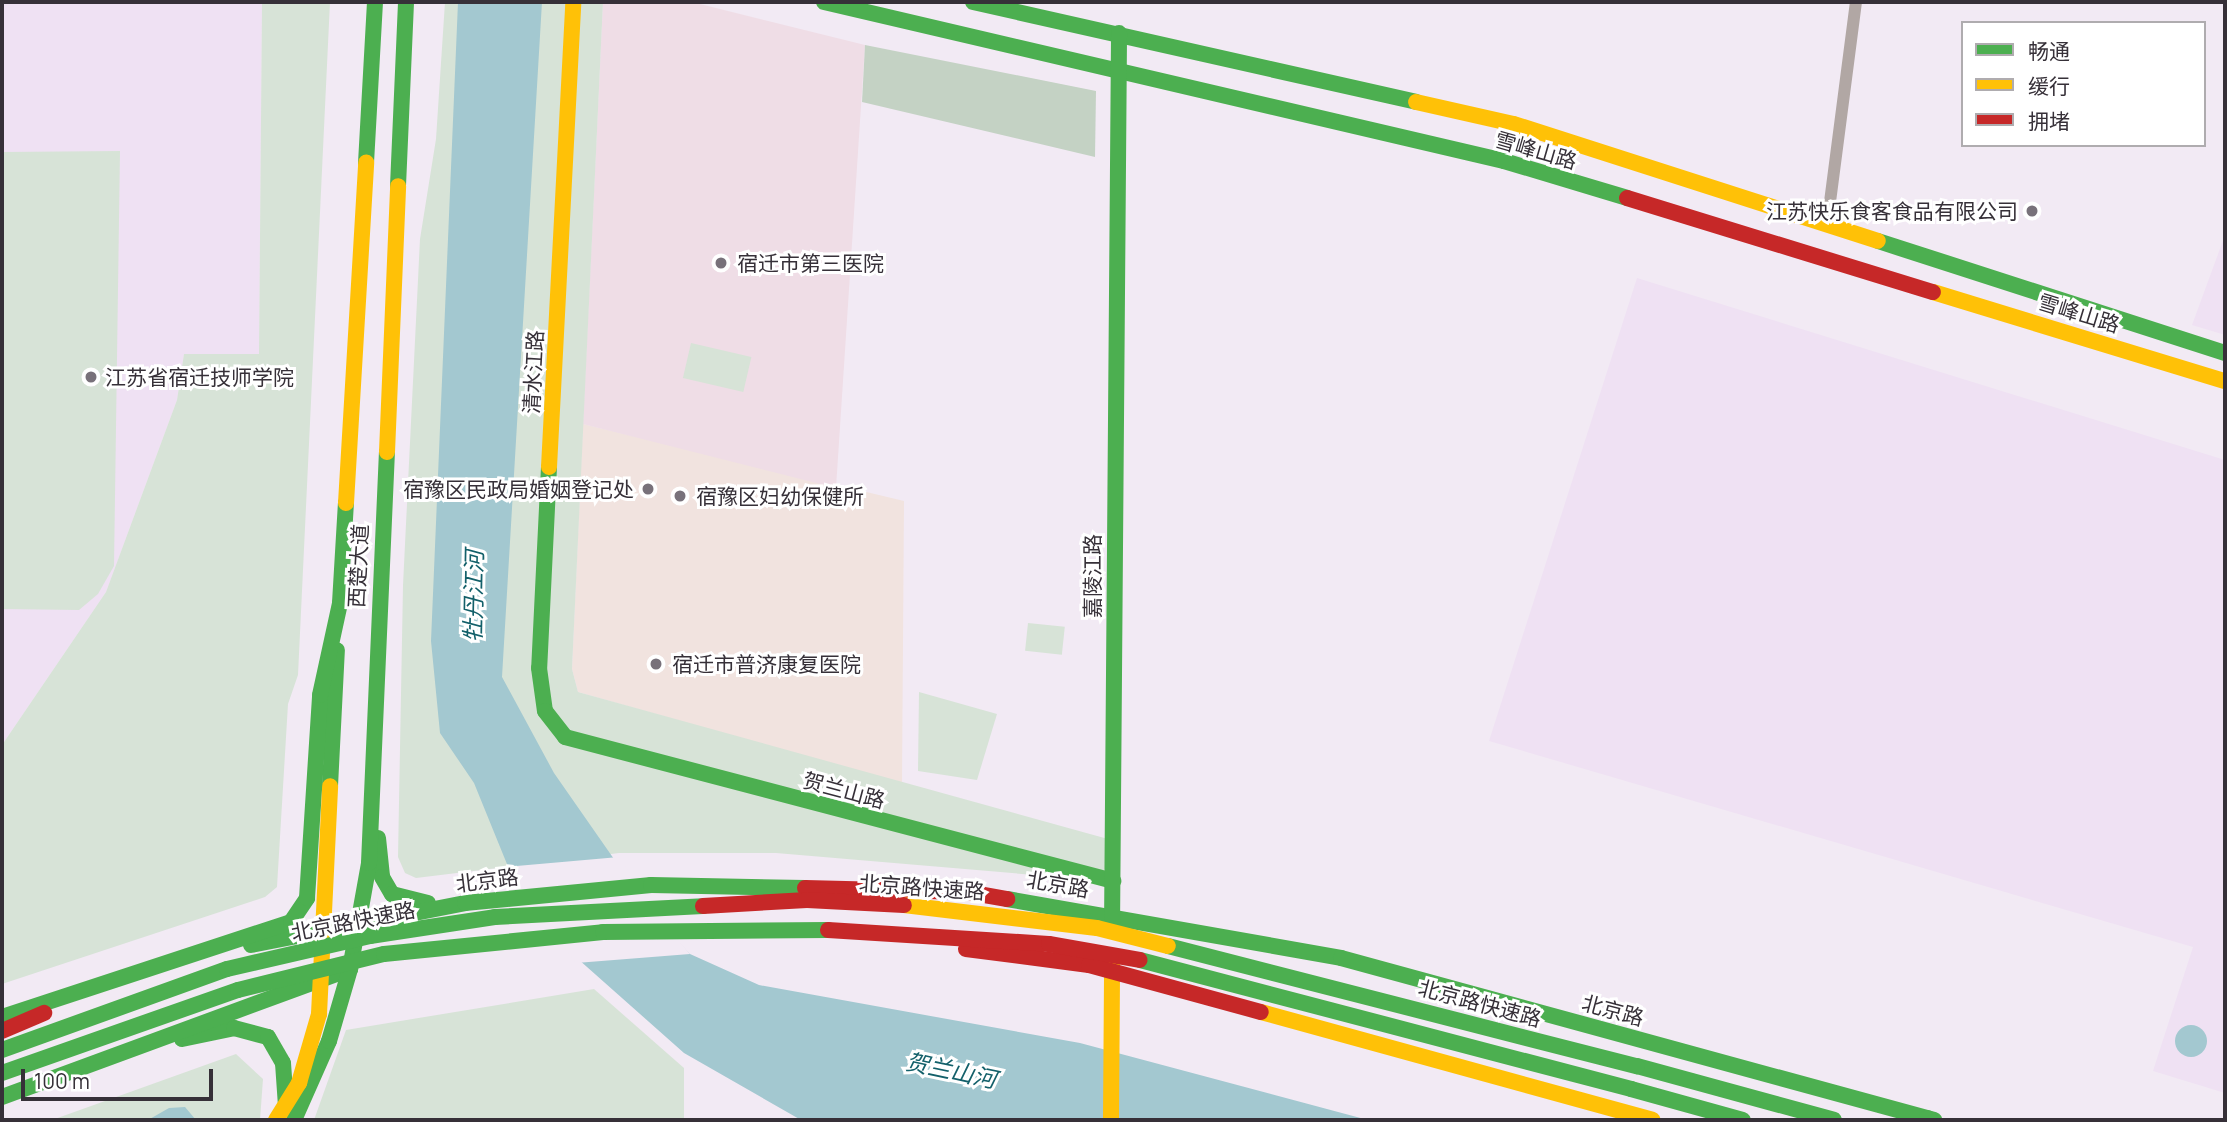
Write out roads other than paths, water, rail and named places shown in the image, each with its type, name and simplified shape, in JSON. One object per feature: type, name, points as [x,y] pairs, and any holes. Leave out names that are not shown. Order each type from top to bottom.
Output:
[{"type":"main road","name":"西楚大道","points":[[276,1120],[313,1047],[321,978],[375,2]]},
{"type":"main road","name":"西楚大道","points":[[294,1120],[329,1041],[362,922],[406,2]]},
{"type":"main road","name":"清水江路","points":[[565,737],[545,711],[540,668],[573,2]]},
{"type":"main road","name":"雪峰山路","points":[[824,2],[1504,161],[2225,381]]},
{"type":"main road","name":"雪峰山路","points":[[973,2],[1514,124],[2225,353]]},
{"type":"main road","name":"嘉陵江路","points":[[1111,1120],[1115,68],[1119,33]]},
{"type":"main road","points":[[377,602],[382,877],[391,894],[406,902],[465,903]]},
{"type":"main road","points":[[2,1016],[291,922],[303,911],[320,695],[340,603]]},
{"type":"main road","name":"贺兰山路","points":[[565,737],[1114,881]]},
{"type":"main road","name":"北京路","points":[[2,1031],[193,960],[322,929],[465,903],[651,885],[878,886],[1112,915],[1341,958],[1931,1120]]},
{"type":"main road","name":"北京路快速路","points":[[2,1050],[227,970],[370,936],[495,917],[807,900],[933,906],[1097,928],[1637,1066],[1834,1120]]},
{"type":"main road","name":"北京路快速路","points":[[2,1073],[238,989],[384,954],[603,932],[775,926],[1049,944],[1152,962],[1743,1120]]},
{"type":"main road","points":[[2,1097],[99,1059],[350,969],[437,953],[683,934],[862,939],[1032,956],[1112,972],[1652,1120]]},
{"type":"main road","points":[[30,1007],[193,960]]},
{"type":"main road","points":[[2,1085],[218,1001],[321,978]]},
{"type":"main road","points":[[99,1059],[234,1028],[252,1030],[278,1050],[286,1102]]},
{"type":"street","points":[[1827,225],[1856,2]]},
{"type":"water","points":[[458,2],[542,2],[502,677],[554,773],[653,915],[690,954],[759,985],[1080,1043],[1368,1120],[801,1120],[684,1053],[578,959],[511,874],[474,783],[440,733],[431,641]]},
{"type":"water","points":[[2191,1025],[2202,1030],[2207,1041],[2202,1052],[2191,1057],[2180,1052],[2175,1041],[2180,1030]]},
{"type":"water","points":[[185,1107],[196,1120],[148,1120],[169,1108]]},
{"type":"place","name":"江苏快乐食客食品有限公司","points":[[2032,211]]},
{"type":"place","name":"宿迁市第三医院","points":[[721,263]]},
{"type":"place","name":"江苏省宿迁技师学院","points":[[91,377]]},
{"type":"place","name":"宿豫区民政局婚姻登记处","points":[[648,489]]},
{"type":"place","name":"宿豫区妇幼保健所","points":[[680,496]]},
{"type":"place","name":"宿迁市普济康复医院","points":[[656,664]]},
{"type":"water label","name":"牡丹江河","points":[[473,596]]},
{"type":"water label","name":"贺兰山河","points":[[951,1070]]}]
